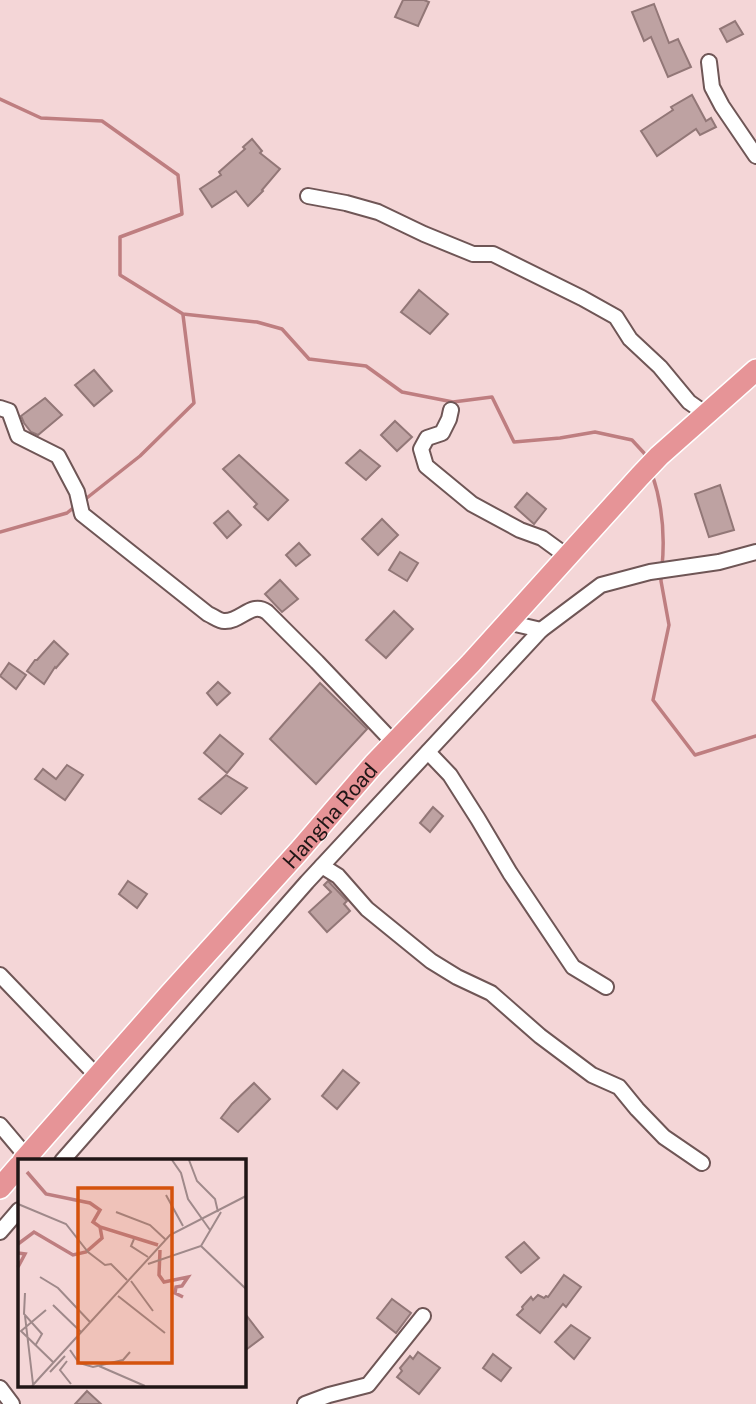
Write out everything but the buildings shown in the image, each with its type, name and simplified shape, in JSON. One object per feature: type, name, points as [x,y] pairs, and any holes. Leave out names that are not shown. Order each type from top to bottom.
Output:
[{"type":"highway","name":"Hangha Road","points":[[25,1159],[374,764],[640,476],[756,370]]},
{"type":"highway","name":"Hangha Road","points":[[0,1188],[18,1167]]},
{"type":"street","points":[[709,62],[712,87],[756,156]]},
{"type":"street","points":[[308,196],[345,202],[377,212],[472,254],[493,254],[582,298],[616,317],[630,339],[660,367],[689,402],[705,414]]},
{"type":"street","points":[[0,408],[9,411],[18,436],[58,456],[77,492],[82,514],[208,614],[229,621],[254,608],[267,612],[395,744]]},
{"type":"street","points":[[451,410],[442,433],[427,438],[421,449],[426,466],[472,504],[520,530],[542,538],[568,557]]},
{"type":"street","points":[[64,1159],[322,866],[541,630],[601,585],[650,572],[719,562],[756,552]]},
{"type":"street","points":[[507,622],[541,630]]},
{"type":"street","points":[[428,752],[450,775],[510,873],[573,967],[606,987]]},
{"type":"street","points":[[322,866],[338,876],[368,909],[431,961],[491,993],[540,1035],[592,1074],[619,1087],[664,1137],[702,1163]]},
{"type":"street","points":[[0,975],[97,1076]]},
{"type":"street","points":[[0,1125],[22,1159]]},
{"type":"street","points":[[0,1232],[18,1211]]},
{"type":"street","points":[[305,1404],[368,1385],[423,1316]]},
{"type":"street","points":[[0,1388],[12,1404]]},
{"type":"waterway","points":[[0,99],[41,118],[102,121],[178,175],[182,214],[120,237],[120,275],[183,314],[257,322],[282,329],[309,359],[366,366],[402,392],[453,402],[492,397],[514,442],[595,432],[632,440],[646,457]]},
{"type":"waterway","points":[[83,501],[140,456],[194,403],[183,315]]},
{"type":"waterway","points":[[652,474],[662,520],[662,567]]},
{"type":"waterway","points":[[0,532],[67,513],[77,505]]},
{"type":"waterway","points":[[661,574],[669,625],[653,700],[695,755],[756,736]]}]
